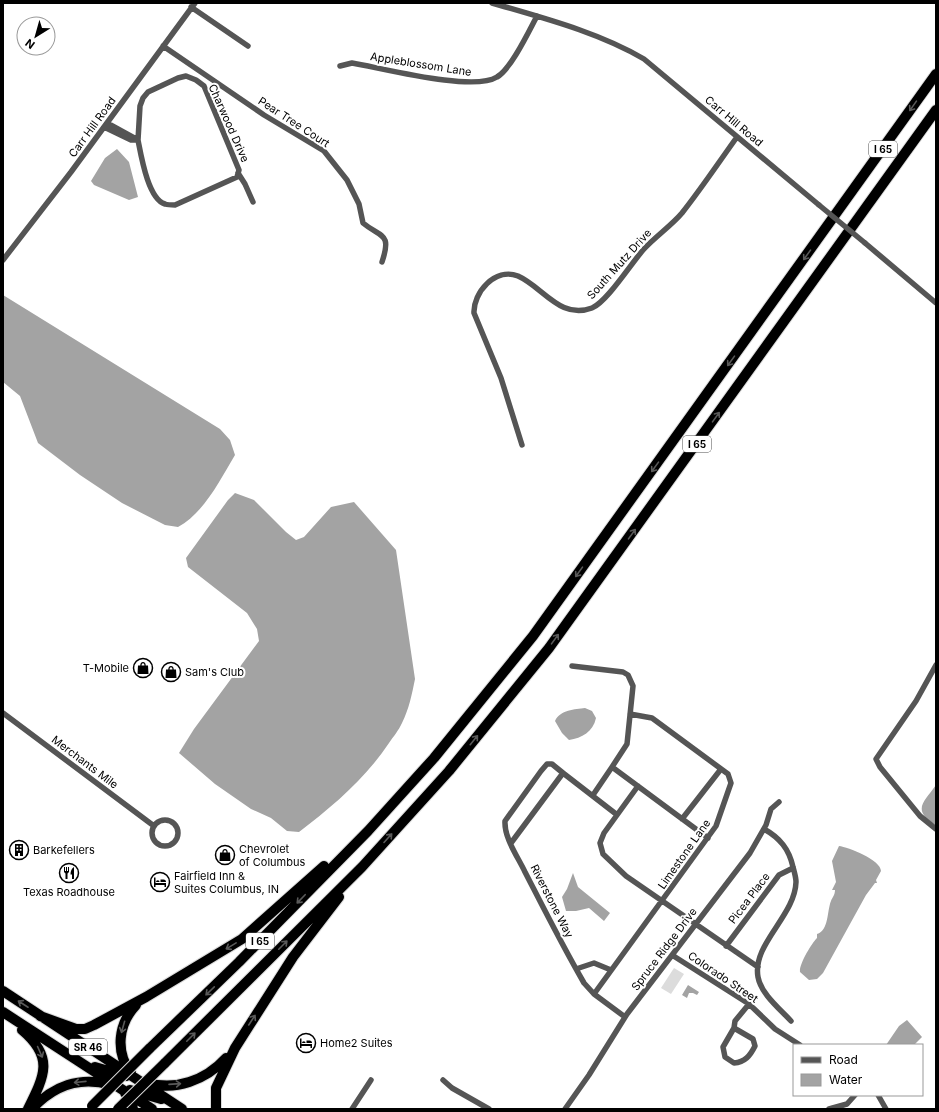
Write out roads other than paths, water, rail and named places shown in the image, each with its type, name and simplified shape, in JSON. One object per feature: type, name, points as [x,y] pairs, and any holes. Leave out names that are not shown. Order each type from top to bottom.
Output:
[{"type":"highway","name":"I 65","points":[[90,1107],[239,962],[368,831],[434,758],[533,636],[936,74]]},
{"type":"highway","name":"I 65","points":[[118,1109],[362,867],[449,771],[549,648],[936,110]]},
{"type":"highway","points":[[40,1016],[76,1029],[85,1029],[146,997],[242,939],[356,838],[368,831]]},
{"type":"highway","points":[[216,1109],[216,1088],[235,1048],[293,957],[362,867]]},
{"type":"highway","name":"SR 46","points":[[3,991],[182,1109]]},
{"type":"highway","points":[[146,997],[128,1015],[121,1029],[120,1039],[125,1065],[158,1109]]},
{"type":"highway","name":"SR 46","points":[[3,1012],[152,1109]]},
{"type":"highway","points":[[3,1015],[32,1039],[42,1055],[44,1065],[43,1076],[28,1109]]},
{"type":"highway","points":[[83,1064],[135,1078],[151,1084],[188,1083],[204,1077],[218,1067],[235,1048]]},
{"type":"highway","points":[[92,1051],[131,1101],[133,1109]]},
{"type":"highway","points":[[32,1109],[43,1098],[57,1088],[72,1083],[103,1082],[172,1103]]},
{"type":"street","name":"Carr Hill Road","points":[[492,3],[538,16],[621,46],[644,59],[936,303]]},
{"type":"street","name":"Carr Hill Road","points":[[3,260],[193,5]]},
{"type":"street","points":[[193,5],[248,46]]},
{"type":"street","name":"Appleblossom Lane","points":[[340,66],[352,63],[459,82],[482,83],[497,77],[508,66],[538,16]]},
{"type":"street","name":"Pear Tree Court","points":[[163,46],[264,115],[324,151],[347,180],[359,204],[363,223],[380,233],[384,238],[386,249],[382,262]]},
{"type":"street","name":"Charwood Drive","points":[[186,76],[196,80],[204,86],[234,157],[238,170],[237,177],[175,205],[166,204],[158,200],[144,170],[138,140],[140,106],[143,98],[148,92],[186,76]]},
{"type":"street","points":[[105,125],[131,140],[138,140]]},
{"type":"street","name":"South Mutz Drive","points":[[522,445],[501,378],[474,313],[474,307],[484,286],[493,279],[506,275],[517,276],[560,305],[578,310],[594,307],[606,296],[644,249],[681,214],[737,137]]},
{"type":"street","points":[[238,174],[245,184],[253,202]]},
{"type":"street","points":[[936,665],[916,701],[876,758],[880,767],[920,816],[936,829]]},
{"type":"street","points":[[572,666],[623,672],[628,675],[633,686],[627,744],[593,795]]},
{"type":"street","name":"Merchants Mile","points":[[3,714],[154,826]]},
{"type":"street","name":"Limestone Lane","points":[[594,994],[708,838],[720,818],[731,783],[728,774],[652,718],[630,714]]},
{"type":"street","name":"Riverstone Way","points":[[563,773],[552,764],[547,764],[505,821],[505,828],[511,843],[584,983],[594,994],[625,1018]]},
{"type":"street","points":[[612,767],[708,838]]},
{"type":"street","points":[[682,819],[720,769]]},
{"type":"street","points":[[511,843],[563,773],[616,814]]},
{"type":"street","points":[[638,786],[616,814],[604,833],[600,843],[608,861],[662,902],[758,967]]},
{"type":"street","name":"Spruce Ridge Drive","points":[[565,1109],[589,1075],[625,1018],[750,853],[764,829],[771,809],[779,802]]},
{"type":"street","points":[[165,820],[173,823],[177,834],[174,842],[167,846],[156,842],[152,834],[154,826],[165,820]]},
{"type":"street","points":[[764,829],[783,843],[790,856],[796,881],[791,902],[763,951],[758,967],[758,978],[764,992],[791,1021]]},
{"type":"street","name":"Picea Place","points":[[726,946],[779,875],[793,868]]},
{"type":"street","name":"Colorado Street","points":[[672,955],[749,1004],[775,1029],[798,1044]]},
{"type":"street","points":[[576,969],[594,963],[611,970]]},
{"type":"street","points":[[734,1028],[753,1039],[755,1046],[751,1055],[742,1062],[734,1064],[725,1057],[723,1047],[734,1028],[735,1021],[749,1004]]},
{"type":"street","points":[[352,1109],[371,1080]]},
{"type":"street","points":[[443,1080],[452,1088],[489,1109]]},
{"type":"street","points":[[829,1109],[847,1104],[854,1096]]},
{"type":"street","points":[[879,1096],[886,1109]]},
{"type":"water","points":[[117,149],[129,162],[138,197],[129,200],[94,185],[91,181],[105,158]]},
{"type":"water","points":[[3,295],[220,429],[230,440],[235,455],[204,505],[187,521],[178,527],[165,525],[122,503],[80,475],[38,443],[20,396],[3,382]]},
{"type":"water","points":[[235,493],[254,500],[296,540],[304,537],[331,507],[354,502],[396,550],[415,679],[407,712],[398,731],[370,768],[336,802],[299,832],[287,831],[271,818],[251,809],[215,784],[179,753],[194,729],[259,641],[257,629],[247,613],[188,567],[186,558],[228,500]]},
{"type":"water","points":[[585,708],[592,711],[596,718],[595,723],[586,734],[569,740],[562,733],[555,721],[557,717],[564,712]]},
{"type":"water","points":[[936,785],[936,825],[928,820],[924,815],[922,806]]},
{"type":"water","points":[[839,846],[856,851],[870,859],[880,867],[881,871],[876,880],[877,883],[875,883],[866,895],[823,973],[817,979],[809,980],[800,972],[800,968],[806,954],[817,938],[817,934],[824,929],[826,925],[831,900],[835,892],[835,890],[832,890],[836,882],[832,861]]},
{"type":"water","points":[[573,873],[578,887],[610,913],[604,921],[589,908],[576,911],[566,911],[562,897],[567,889]]},
{"type":"water","points":[[688,985],[699,992],[697,995],[689,993],[687,998],[682,995]]},
{"type":"water","points":[[907,1020],[922,1037],[915,1044],[887,1044],[899,1026]]},
{"type":"place","name":"T-Mobile","points":[[143,668]]},
{"type":"place","name":"Sam's Club","points":[[171,672]]},
{"type":"place","name":"Barkefellers","points":[[19,850]]},
{"type":"place","name":"Chevrolet of Columbus","points":[[225,855]]},
{"type":"place","name":"Texas Roadhouse","points":[[69,873]]},
{"type":"place","name":"Fairfield Inn & Suites Columbus, IN","points":[[160,882]]},
{"type":"place","name":"Home2 Suites","points":[[306,1043]]}]
